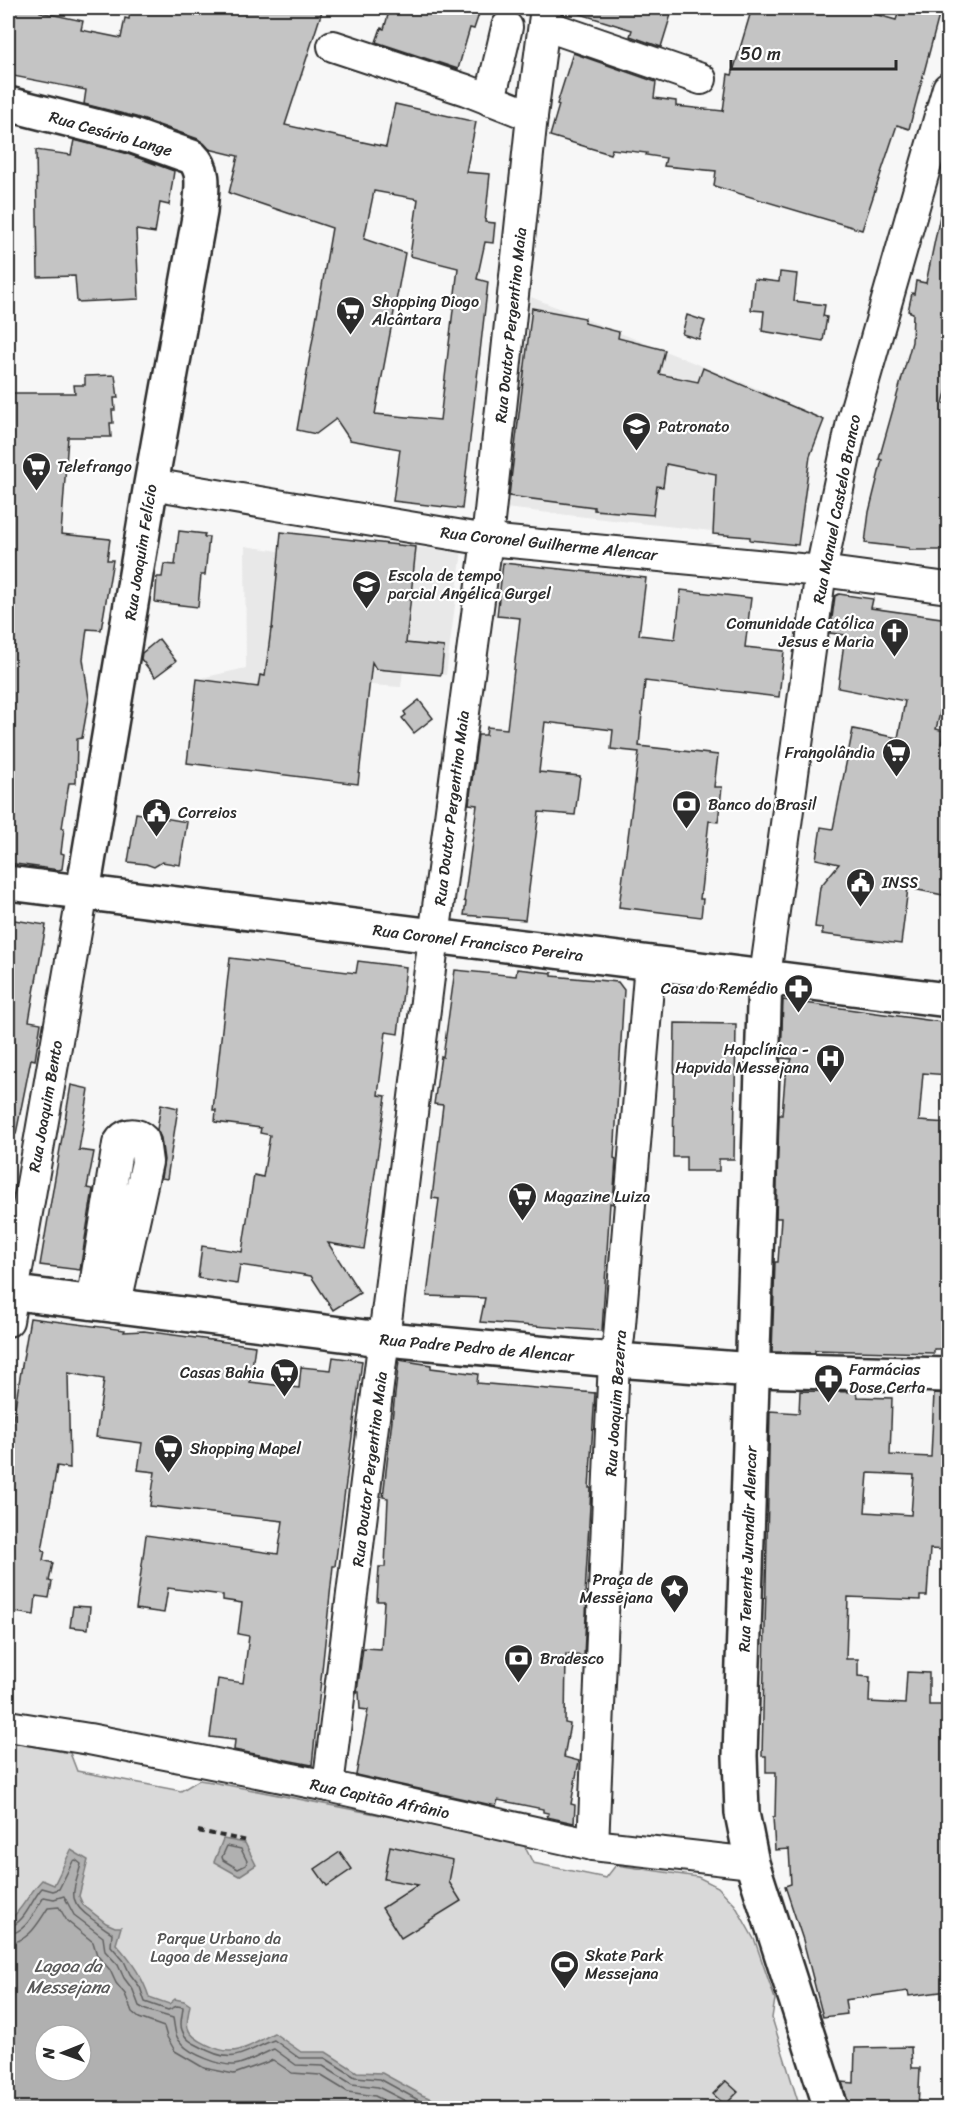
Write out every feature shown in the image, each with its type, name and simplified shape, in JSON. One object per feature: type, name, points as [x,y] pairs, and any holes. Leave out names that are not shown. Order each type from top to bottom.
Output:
[{"type":"main road","name":"Rua Cesário Lange","points":[[8,104],[130,135],[192,157],[199,163],[202,176],[200,212]]},
{"type":"main road","name":"Rua Joaquim Felício","points":[[83,892],[151,484],[200,212]]},
{"type":"main road","name":"Rua Coronel Francisco Pereira","points":[[8,883],[948,1000]]},
{"type":"main road","name":"Rua Tenente Jurandir Alencar","points":[[765,976],[740,1756],[742,1813],[752,1863],[831,2109]]},
{"type":"main road","name":"Rua Padre Pedro de Alencar","points":[[9,1302],[103,1305],[385,1339],[614,1360],[753,1370],[948,1375]]},
{"type":"street","points":[[545,16],[701,79]]},
{"type":"street","name":"Rua Doutor Pergentino Maia","points":[[328,1786],[434,937],[487,540],[532,116],[545,16]]},
{"type":"street","points":[[490,100],[507,27]]},
{"type":"street","points":[[333,46],[466,90],[532,116]]},
{"type":"street","name":"Rua Manuel Castelo Branco","points":[[765,976],[821,571],[852,422],[948,87]]},
{"type":"street","name":"Rua Coronel Guilherme Alencar","points":[[151,484],[487,540],[821,571],[948,588]]},
{"type":"street","name":"Rua Joaquim Bento","points":[[9,1302],[83,892]]},
{"type":"street","name":"Rua Joaquim Bezerra","points":[[593,1845],[614,1360],[619,1337],[650,963]]},
{"type":"street","name":"Rua Capitão Afrânio","points":[[8,1726],[88,1739],[328,1786],[593,1845],[752,1863]]},
{"type":"path","points":[[198,1831],[248,1841]]},
{"type":"shaded area","name":"Patronato","points":[[531,297],[771,394],[748,535],[505,508]]},
{"type":"shaded area","points":[[287,537],[462,551],[446,675],[403,671],[401,687],[370,685],[356,784],[187,763],[197,679],[246,668],[245,546],[279,551],[275,652]]},
{"type":"green space","name":"Parque Urbano da Lagoa de Messejana","points":[[8,1742],[70,1753],[77,1771],[181,1791],[199,1780],[212,1782],[523,1843],[533,1863],[606,1878],[616,1865],[698,1877],[718,1887],[735,1905],[755,1941],[775,1999],[772,2018],[800,2108],[8,2108]]},
{"type":"water","points":[[223,1839],[245,1843],[256,1865],[239,1876],[214,1862]]},
{"type":"water","name":"Lagoa da Messejana","points":[[71,1850],[88,1860],[79,1896],[83,1905],[106,1923],[121,1927],[116,1944],[136,1969],[149,1997],[169,2004],[175,1999],[190,2005],[188,2028],[200,2041],[220,2050],[236,2050],[248,2047],[274,2033],[301,2052],[326,2052],[357,2072],[382,2073],[422,2095],[453,2108],[8,2108],[8,1922],[42,1880],[54,1885]]},
{"type":"building","points":[[8,8],[41,8],[40,12],[83,21],[81,30],[121,38],[125,18],[129,19],[130,11],[141,13],[142,8],[323,8],[285,125],[386,147],[395,104],[476,122],[466,172],[490,174],[485,222],[495,223],[493,243],[485,242],[477,279],[488,282],[462,509],[393,501],[400,449],[350,440],[336,419],[316,434],[297,430],[332,228],[229,193],[238,156],[209,149],[198,139],[136,117],[84,104],[86,90],[8,75]],"holes":[[[374,191],[418,199],[410,256],[458,268],[440,420],[375,414],[405,253],[364,239]]]},
{"type":"building","points":[[390,8],[481,8],[474,29],[470,28],[458,69],[376,42],[381,28],[384,29]]},
{"type":"building","points":[[572,8],[673,8],[661,47],[630,36],[632,30],[571,11]]},
{"type":"building","points":[[752,8],[853,8],[896,20],[900,8],[941,8],[909,129],[897,125],[862,230],[714,186],[716,171],[664,166],[666,158],[646,155],[647,153],[612,149],[610,154],[550,136],[573,53],[656,82],[654,98],[676,101],[676,106],[723,111],[728,74],[732,75]]},
{"type":"building","points":[[74,140],[125,153],[174,171],[169,205],[160,203],[155,233],[136,230],[139,299],[77,302],[75,276],[38,277],[36,150],[71,155]]},
{"type":"building","points":[[941,211],[948,212],[948,386],[943,403],[948,404],[944,435],[948,436],[948,550],[909,550],[909,548],[865,543],[869,512],[882,460],[879,459],[912,342],[913,313],[908,311],[912,293],[914,294],[916,281],[926,283]]},
{"type":"building","points":[[780,272],[797,274],[794,301],[825,305],[823,316],[827,317],[823,341],[762,331],[764,311],[751,310],[754,279],[779,282]]},
{"type":"building","name":"Patronato","points":[[532,308],[585,318],[584,323],[619,332],[618,338],[665,350],[659,374],[698,382],[703,368],[824,420],[810,456],[798,545],[713,534],[716,474],[666,464],[663,487],[657,486],[653,515],[594,510],[594,507],[509,496]]},
{"type":"building","points":[[687,315],[705,321],[699,339],[682,334]]},
{"type":"building","points":[[115,375],[118,398],[114,398],[113,423],[110,423],[111,437],[68,437],[61,534],[110,539],[107,560],[113,560],[101,630],[87,629],[83,659],[89,699],[82,738],[77,739],[76,783],[69,783],[62,828],[64,828],[61,853],[64,854],[62,869],[8,863],[8,393],[75,393],[74,385],[85,385],[85,376]]},
{"type":"building","points":[[179,531],[205,534],[204,537],[209,537],[205,575],[201,575],[198,607],[155,602],[157,577],[162,577],[164,564],[175,565]]},
{"type":"building","points":[[281,532],[416,547],[406,643],[444,647],[441,675],[376,669],[372,662],[358,784],[187,763],[197,679],[258,687],[260,675],[265,676]]},
{"type":"building","points":[[503,563],[646,578],[639,635],[675,639],[681,590],[751,598],[745,647],[784,651],[779,697],[645,681],[639,746],[718,755],[714,787],[722,787],[718,822],[709,821],[700,899],[703,899],[701,917],[619,907],[639,752],[611,749],[613,730],[545,722],[539,772],[580,776],[575,815],[539,812],[525,920],[464,915],[477,805],[469,804],[478,735],[486,735],[487,727],[507,729],[520,618],[497,616]]},
{"type":"building","points":[[839,594],[873,599],[871,608],[948,619],[948,682],[936,729],[944,731],[941,744],[948,746],[948,896],[908,888],[901,944],[822,934],[822,928],[815,927],[820,887],[839,864],[816,859],[821,827],[833,829],[853,729],[898,738],[905,701],[838,688],[845,635],[830,633],[835,596]]},
{"type":"building","points":[[159,639],[176,661],[155,677],[141,659],[142,653]]},
{"type":"building","points":[[419,700],[433,718],[414,733],[402,718],[406,715],[404,712]]},
{"type":"building","points":[[136,813],[187,822],[180,865],[162,862],[154,867],[128,862]]},
{"type":"building","points":[[8,919],[46,925],[29,1021],[41,1023],[35,1060],[31,1059],[16,1134],[8,1134]]},
{"type":"building","points":[[230,958],[356,973],[358,961],[406,967],[398,1034],[386,1032],[378,1095],[386,1096],[364,1249],[328,1243],[360,1293],[333,1310],[311,1276],[240,1265],[237,1284],[198,1278],[202,1246],[242,1252],[254,1175],[263,1177],[270,1135],[260,1133],[261,1128],[215,1122],[216,1110],[213,1110]]},
{"type":"building","points":[[517,969],[552,973],[552,976],[618,982],[624,990],[614,1158],[616,1159],[613,1204],[610,1203],[602,1331],[480,1322],[485,1298],[427,1296],[439,1199],[432,1198],[443,1105],[434,1104],[455,970],[516,976]]},
{"type":"building","points":[[783,1000],[948,1023],[948,1075],[923,1073],[919,1121],[948,1123],[948,1349],[934,1349],[934,1353],[815,1350],[815,1353],[772,1352],[775,1262],[778,1262],[781,1218],[776,1218],[779,1115],[782,1115],[785,1078],[792,1059],[781,1058]]},
{"type":"building","points":[[675,1023],[736,1024],[734,1159],[719,1159],[719,1171],[686,1171],[686,1157],[673,1157]]},
{"type":"building","points":[[71,1085],[89,1089],[79,1150],[94,1152],[87,1188],[93,1189],[80,1270],[40,1265]]},
{"type":"building","points":[[161,1104],[178,1108],[167,1179],[161,1178],[164,1160],[161,1138],[157,1130]]},
{"type":"building","points":[[30,1318],[125,1330],[124,1332],[144,1331],[255,1346],[250,1382],[299,1388],[301,1367],[331,1370],[333,1357],[362,1361],[335,1566],[333,1566],[312,1765],[234,1750],[235,1740],[210,1737],[218,1679],[243,1683],[249,1636],[238,1634],[242,1603],[223,1600],[223,1595],[168,1588],[164,1613],[136,1609],[146,1535],[278,1554],[283,1521],[150,1506],[155,1472],[138,1470],[142,1443],[96,1437],[104,1379],[68,1373],[70,1468],[57,1466],[42,1550],[45,1551],[43,1560],[53,1563],[49,1581],[52,1582],[49,1598],[36,1596],[34,1615],[8,1611],[8,1448]]},
{"type":"building","points":[[399,1360],[431,1365],[431,1368],[478,1374],[477,1383],[595,1393],[589,1488],[591,1488],[584,1656],[566,1654],[565,1723],[570,1724],[564,1757],[579,1761],[571,1804],[575,1805],[574,1823],[547,1817],[548,1813],[543,1812],[543,1809],[498,1800],[496,1806],[356,1775],[368,1710],[360,1709],[359,1692],[357,1692],[363,1648],[381,1649],[384,1601],[377,1601],[379,1567],[385,1567],[388,1498],[383,1497]]},
{"type":"building","points":[[800,1391],[856,1392],[857,1397],[892,1398],[890,1455],[931,1457],[934,1393],[948,1394],[948,1550],[930,1549],[927,1596],[920,1596],[920,1600],[848,1597],[846,1659],[858,1659],[858,1676],[870,1677],[869,1702],[905,1704],[907,1672],[929,1673],[929,1705],[948,1705],[948,1991],[909,1996],[908,1991],[845,2000],[847,2014],[823,2017],[803,1940],[785,1886],[791,1884],[789,1849],[775,1850],[773,1817],[775,1817],[776,1772],[766,1772],[766,1756],[762,1756],[770,1411],[799,1413]],"holes":[[[868,1473],[914,1475],[911,1515],[865,1512]]]},
{"type":"building","points":[[73,1606],[90,1607],[88,1629],[70,1627]]},
{"type":"building","points":[[390,1846],[453,1860],[449,1882],[461,1901],[401,1938],[382,1908],[418,1885],[384,1879]]},
{"type":"building","points":[[340,1852],[352,1869],[327,1886],[315,1869]]},
{"type":"building","points":[[911,2047],[912,2068],[920,2068],[918,2109],[850,2109],[842,2082],[854,2083],[855,2048]]},
{"type":"building","points":[[726,2081],[738,2092],[725,2105],[713,2094]]},
{"type":"place","name":"Shopping Diogo Alcântara","points":[[351,336]]},
{"type":"place","name":"Patronato","points":[[637,452]]},
{"type":"place","name":"Telefrango","points":[[36,492]]},
{"type":"place","name":"Escola de tempo parcial Angélica Gurgel","points":[[367,610]]},
{"type":"place","name":"Comunidade Católica Jesus e Maria","points":[[895,658]]},
{"type":"place","name":"Frangolândia","points":[[896,778]]},
{"type":"place","name":"Banco do Brasil","points":[[687,830]]},
{"type":"place","name":"Correios","points":[[157,838]]},
{"type":"place","name":"INSS","points":[[861,908]]},
{"type":"place","name":"Casa do Remédio","points":[[799,1014]]},
{"type":"place","name":"Hapclínica - Hapvida Messejana","points":[[830,1084]]},
{"type":"place","name":"Magazine Luiza","points":[[523,1222]]},
{"type":"place","name":"Casas Bahia","points":[[285,1398]]},
{"type":"place","name":"Farmácias Dose Certa","points":[[828,1404]]},
{"type":"place","name":"Shopping Mapel","points":[[169,1474]]},
{"type":"place","name":"Praça de Messejana","points":[[674,1614]]},
{"type":"place","name":"Bradesco","points":[[519,1684]]},
{"type":"place","name":"Skate Park Messejana","points":[[564,1990]]}]
